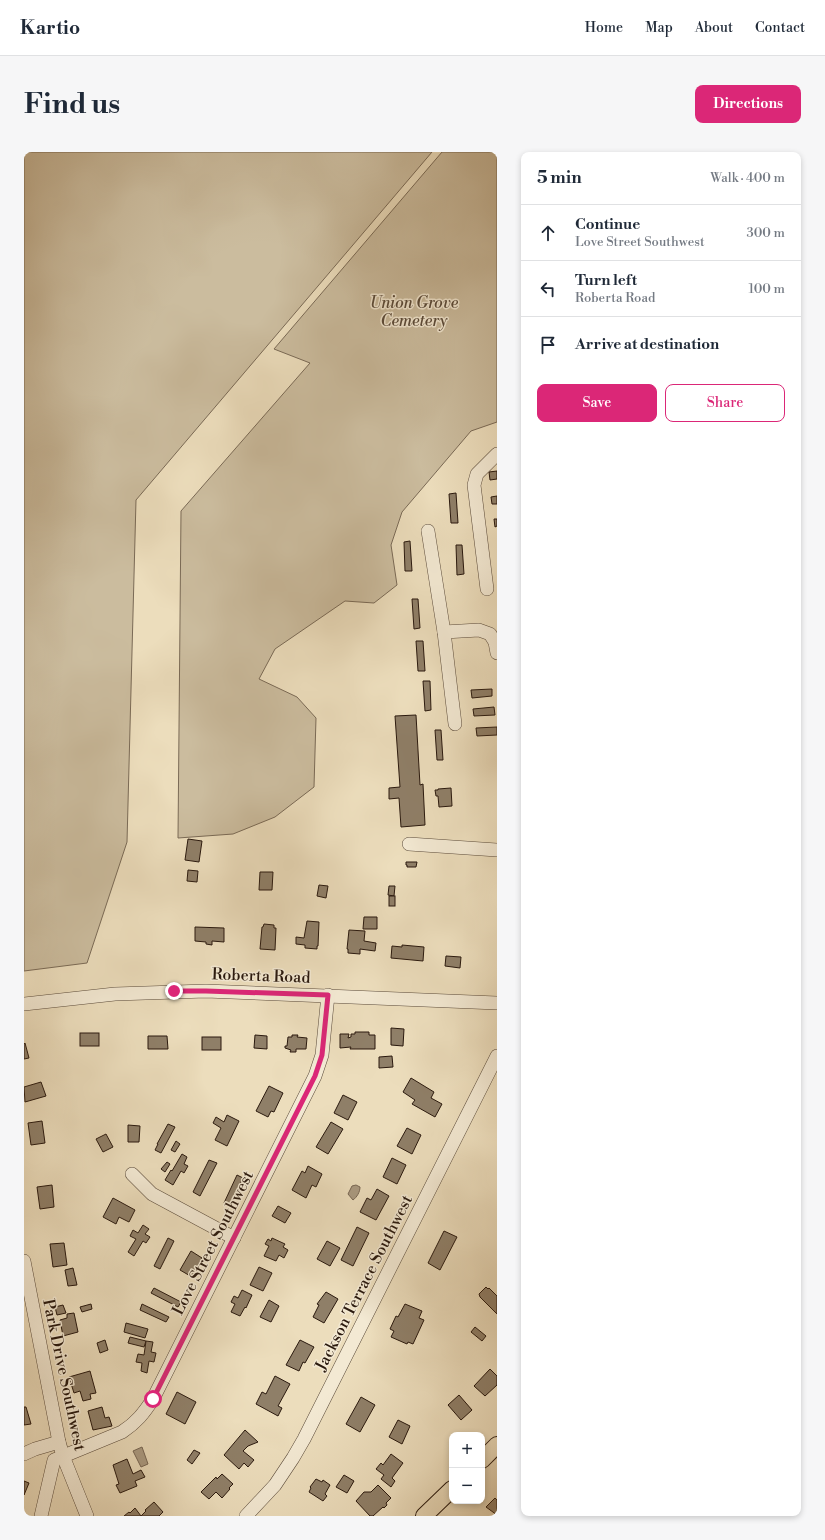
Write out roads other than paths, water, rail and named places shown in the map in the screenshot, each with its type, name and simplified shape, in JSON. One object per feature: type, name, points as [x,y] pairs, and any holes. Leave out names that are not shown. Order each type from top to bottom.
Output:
[{"type":"main road","points":[[485,1457],[497,1445]]},
{"type":"main road","points":[[424,1516],[449,1492]]},
{"type":"street","points":[[488,589],[474,485],[477,474],[497,454]]},
{"type":"street","points":[[428,531],[444,632],[455,724]]},
{"type":"street","points":[[444,632],[479,630],[490,634],[495,642],[497,653]]},
{"type":"street","points":[[409,844],[497,850]]},
{"type":"street","name":"Roberta Road","points":[[24,1004],[115,994],[174,991],[328,995],[497,1003]]},
{"type":"street","name":"Love Street Southwest","points":[[63,1456],[122,1432],[143,1415],[153,1399],[315,1076],[322,1055],[328,995]]},
{"type":"street","name":"Jackson Terrace Southwest","points":[[246,1516],[275,1485],[304,1439],[497,1056]]},
{"type":"street","points":[[132,1174],[152,1194],[234,1238]]},
{"type":"street","name":"Park Drive Southwest","points":[[24,1261],[59,1442],[86,1516]]},
{"type":"street","points":[[24,1454],[59,1442]]},
{"type":"street","points":[[41,1516],[54,1460],[63,1456]]},
{"type":"park label","name":"Union Grove Cemetery","points":[[414,312]]}]
